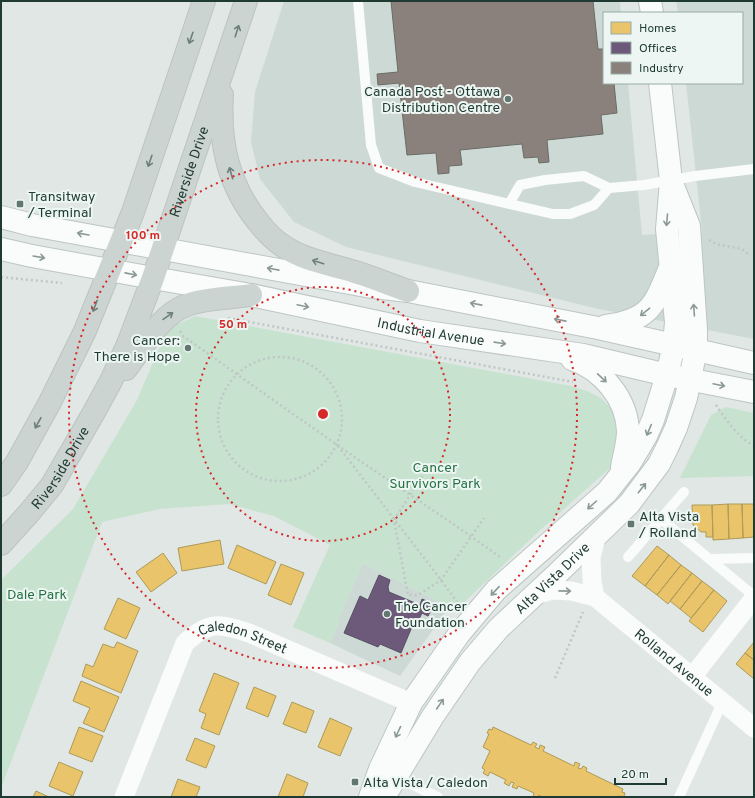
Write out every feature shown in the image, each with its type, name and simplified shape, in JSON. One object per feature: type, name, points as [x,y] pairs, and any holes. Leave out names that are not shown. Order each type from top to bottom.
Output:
[{"type":"main road","points":[[1,485],[17,462],[49,404],[85,331],[133,212],[204,1]]},
{"type":"main road","name":"Riverside Drive","points":[[1,544],[52,485],[111,381],[128,344],[163,249],[246,1]]},
{"type":"main road","points":[[227,60],[222,90],[221,111],[225,155],[233,181],[252,215],[265,231],[282,246],[302,256],[346,269],[408,292]]},
{"type":"main road","points":[[93,414],[163,320],[185,305],[198,301],[251,295]]},
{"type":"street","points":[[650,1],[652,12]]},
{"type":"street","points":[[660,84],[671,181]]},
{"type":"street","name":"Alta Vista Drive","points":[[384,797],[432,716],[470,662],[499,628],[629,504],[659,464],[676,428],[690,379],[696,349],[696,330],[689,226],[671,181]]},
{"type":"street","name":"Alta Vista Drive","points":[[370,797],[380,769],[412,702],[459,634],[496,590],[597,501],[620,477],[646,436],[659,402],[674,344],[676,322],[667,229],[671,181]]},
{"type":"street","points":[[1,217],[32,225],[366,286],[408,292],[598,328],[754,362]]},
{"type":"street","name":"Industrial Avenue","points":[[1,249],[32,256],[251,295],[420,331],[583,355],[667,375],[754,392]]},
{"type":"street","points":[[598,328],[624,324],[635,320],[650,309],[658,296],[670,267]]},
{"type":"street","points":[[528,347],[576,361],[603,378],[612,388],[619,399],[627,419],[627,446],[620,477]]},
{"type":"street","points":[[590,602],[592,581],[591,558],[596,536]]},
{"type":"street","name":"Rolland Avenue","points":[[534,595],[553,590],[571,591],[590,602],[692,677],[754,728]]},
{"type":"street","points":[[692,677],[754,597]]},
{"type":"street","name":"Caledon Street","points":[[124,797],[185,643],[198,631],[213,625],[231,627],[249,633],[412,702]]},
{"type":"lane","points":[[358,1],[371,145],[379,168],[415,182],[553,214],[570,214],[594,205],[608,188]]},
{"type":"lane","points":[[509,204],[520,185],[545,180],[584,176],[608,188],[644,185],[695,176],[754,169]]},
{"type":"lane","points":[[628,557],[684,492]]},
{"type":"lane","points":[[661,519],[754,597]]},
{"type":"lane","points":[[709,559],[754,558]]},
{"type":"lane","points":[[679,797],[722,702]]},
{"type":"lane","points":[[396,776],[438,797]]},
{"type":"path","points":[[689,226],[716,244],[742,249],[750,256]]},
{"type":"path","points":[[1,276],[64,283]]},
{"type":"path","points":[[222,317],[579,383]]},
{"type":"path","points":[[179,329],[183,336],[236,374],[472,536],[500,557]]},
{"type":"path","points":[[273,357],[294,359],[305,362],[322,373],[334,388],[341,406],[342,426],[336,444],[325,461],[318,467],[310,473],[292,480],[277,480],[254,475],[236,463],[224,445],[218,424],[219,403],[223,392],[236,374],[252,363],[273,357]]},
{"type":"path","points":[[716,405],[730,425],[743,438],[754,446]]},
{"type":"path","points":[[336,444],[457,602]]},
{"type":"path","points":[[425,472],[394,520],[408,595],[418,595],[441,580],[484,518]]},
{"type":"path","points":[[555,678],[590,602]]},
{"type":"shaded area","points":[[284,1],[620,1],[621,12],[603,12],[603,84],[628,84],[642,235],[702,231],[686,84],[743,84],[743,12],[678,12],[676,1],[754,1],[754,339],[594,308],[346,247],[294,222],[260,179],[251,142],[255,92]]},
{"type":"shaded area","points":[[363,563],[449,607],[400,676],[330,643],[339,622],[337,622]]},
{"type":"green space","name":"Cancer Survivors Park","points":[[195,316],[571,386],[587,391],[601,398],[617,415],[619,447],[610,468],[537,533],[457,609],[449,607],[363,563],[330,643],[293,627],[330,545],[274,516],[229,504],[160,509],[102,522],[1,788],[1,580],[73,509],[137,400],[163,339],[176,325]]},
{"type":"green space","points":[[726,407],[754,413],[754,476],[680,478],[711,415]]},
{"type":"building: Homes","points":[[728,504],[742,504],[743,538],[729,539]]},
{"type":"building: Homes","points":[[728,504],[729,539],[713,540],[712,505]]},
{"type":"building: Homes","points":[[742,504],[754,504],[754,537],[743,538]]},
{"type":"building: Homes","points":[[692,505],[712,505],[713,537],[706,537],[706,532],[701,532],[693,525]]},
{"type":"building: Homes","points":[[220,540],[224,564],[182,571],[178,548]]},
{"type":"building: Homes","points":[[237,545],[276,562],[266,584],[228,568]]},
{"type":"building: Homes","points":[[657,546],[669,555],[645,586],[632,576]]},
{"type":"building: Homes","points":[[163,553],[177,573],[151,592],[136,572]]},
{"type":"building: Homes","points":[[669,555],[681,565],[657,595],[645,586]]},
{"type":"building: Homes","points":[[281,564],[304,573],[291,605],[268,595]]},
{"type":"building: Homes","points":[[681,565],[692,573],[668,604],[657,595]]},
{"type":"building: Homes","points":[[692,573],[702,581],[680,609],[670,601]]},
{"type":"building: Homes","points":[[702,581],[714,590],[691,618],[680,609]]},
{"type":"building: Homes","points":[[714,590],[727,601],[703,632],[689,621]]},
{"type":"building: Homes","points":[[118,598],[140,608],[126,639],[104,629]]},
{"type":"building: Homes","points":[[117,642],[138,651],[121,693],[82,676],[86,664],[93,667],[103,644],[114,648]]},
{"type":"building: Homes","points":[[754,642],[754,660],[745,653]]},
{"type":"building: Homes","points":[[745,653],[754,660],[754,679],[736,664]]},
{"type":"building: Homes","points":[[214,673],[239,683],[219,735],[201,728],[206,714],[199,711]]},
{"type":"building: Homes","points":[[81,681],[119,697],[104,732],[83,723],[90,708],[73,701]]},
{"type":"building: Homes","points":[[254,687],[276,696],[268,717],[246,708]]},
{"type":"building: Homes","points":[[292,702],[314,711],[306,733],[283,724]]},
{"type":"building: Homes","points":[[330,718],[352,728],[340,756],[318,747]]},
{"type":"building: Homes","points":[[79,727],[103,736],[92,762],[69,753]]},
{"type":"building: Homes","points":[[493,727],[531,745],[533,742],[537,744],[535,747],[539,749],[540,745],[545,747],[543,751],[574,766],[575,762],[580,764],[578,768],[581,769],[583,766],[587,768],[586,771],[623,789],[622,792],[625,793],[624,797],[542,797],[539,795],[538,797],[533,797],[534,793],[518,786],[517,789],[512,787],[514,783],[511,782],[509,786],[504,783],[506,780],[490,772],[488,776],[483,773],[485,770],[482,768],[490,751],[483,747],[489,734],[487,733],[489,729],[492,730]]},
{"type":"building: Homes","points":[[195,738],[215,746],[206,768],[186,760]]},
{"type":"building: Homes","points":[[59,762],[83,772],[73,796],[49,786]]},
{"type":"building: Homes","points":[[287,774],[308,783],[303,797],[278,797]]},
{"type":"building: Homes","points":[[178,779],[200,787],[196,797],[171,797]]},
{"type":"building: Homes","points":[[36,791],[49,797],[33,797]]},
{"type":"building: Offices","name":"The Cancer Foundation","points":[[379,575],[390,580],[388,587],[389,592],[420,605],[422,599],[434,604],[428,616],[422,613],[417,623],[414,622],[401,653],[380,644],[378,647],[344,633],[360,596],[368,600]]},
{"type":"building: Industry","name":"Canada Post - Ottawa Distribution Centre","points":[[391,1],[593,1],[598,49],[603,49],[603,84],[614,84],[617,113],[601,115],[603,134],[547,140],[549,162],[539,163],[538,157],[524,158],[522,144],[460,150],[462,165],[449,166],[449,173],[438,174],[436,153],[407,155],[399,83],[378,85],[377,74],[398,72]]},
{"type":"place","name":"Canada Post - Ottawa Distribution Centre","points":[[508,99]]},
{"type":"place","name":"Transitway / Terminal","points":[[20,204]]},
{"type":"place","name":"Cancer: There is Hope","points":[[188,348]]},
{"type":"place","name":"Alta Vista / Rolland","points":[[631,524]]},
{"type":"place","name":"The Cancer Foundation","points":[[387,614]]},
{"type":"place","name":"Alta Vista / Caledon","points":[[355,782]]},
{"type":"park label","name":"Dale Park","points":[[37,594]]}]
